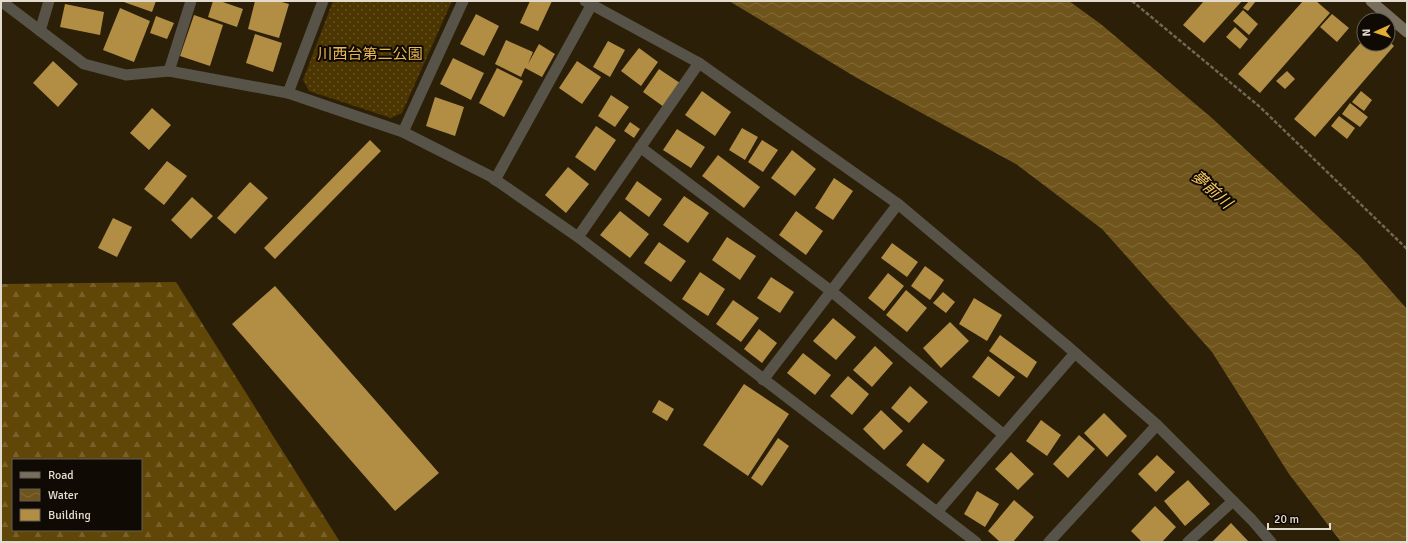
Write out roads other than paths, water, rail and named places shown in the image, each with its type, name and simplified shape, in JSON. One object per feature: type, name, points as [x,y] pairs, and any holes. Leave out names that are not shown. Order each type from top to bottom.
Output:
[{"type":"main road","points":[[1371,1],[1407,32]]},
{"type":"street","points":[[40,31],[49,1]]},
{"type":"street","points":[[169,71],[191,1]]},
{"type":"street","points":[[288,93],[323,1]]},
{"type":"street","points":[[403,132],[462,1]]},
{"type":"street","points":[[1,2],[84,64],[126,75],[169,71],[288,93],[403,132],[495,180],[578,237],[937,512],[972,541]]},
{"type":"street","points":[[495,180],[589,3],[699,63],[898,204],[1075,353],[1157,425],[1252,520],[1271,542]]},
{"type":"street","points":[[578,237],[699,63]]},
{"type":"street","points":[[640,147],[831,291],[1004,435]]},
{"type":"street","points":[[763,380],[898,204]]},
{"type":"street","points":[[937,512],[1075,353]]},
{"type":"street","points":[[1049,542],[1157,425]]},
{"type":"street","points":[[1188,542],[1233,501]]},
{"type":"water","name":"夢前川","points":[[729,1],[1069,1],[1102,25],[1213,119],[1360,256],[1407,309],[1407,542],[1341,542],[1289,474],[1212,352],[1102,229],[1016,164],[857,78]]},
{"type":"park label","name":"川西台第二公園","points":[[370,54]]}]
